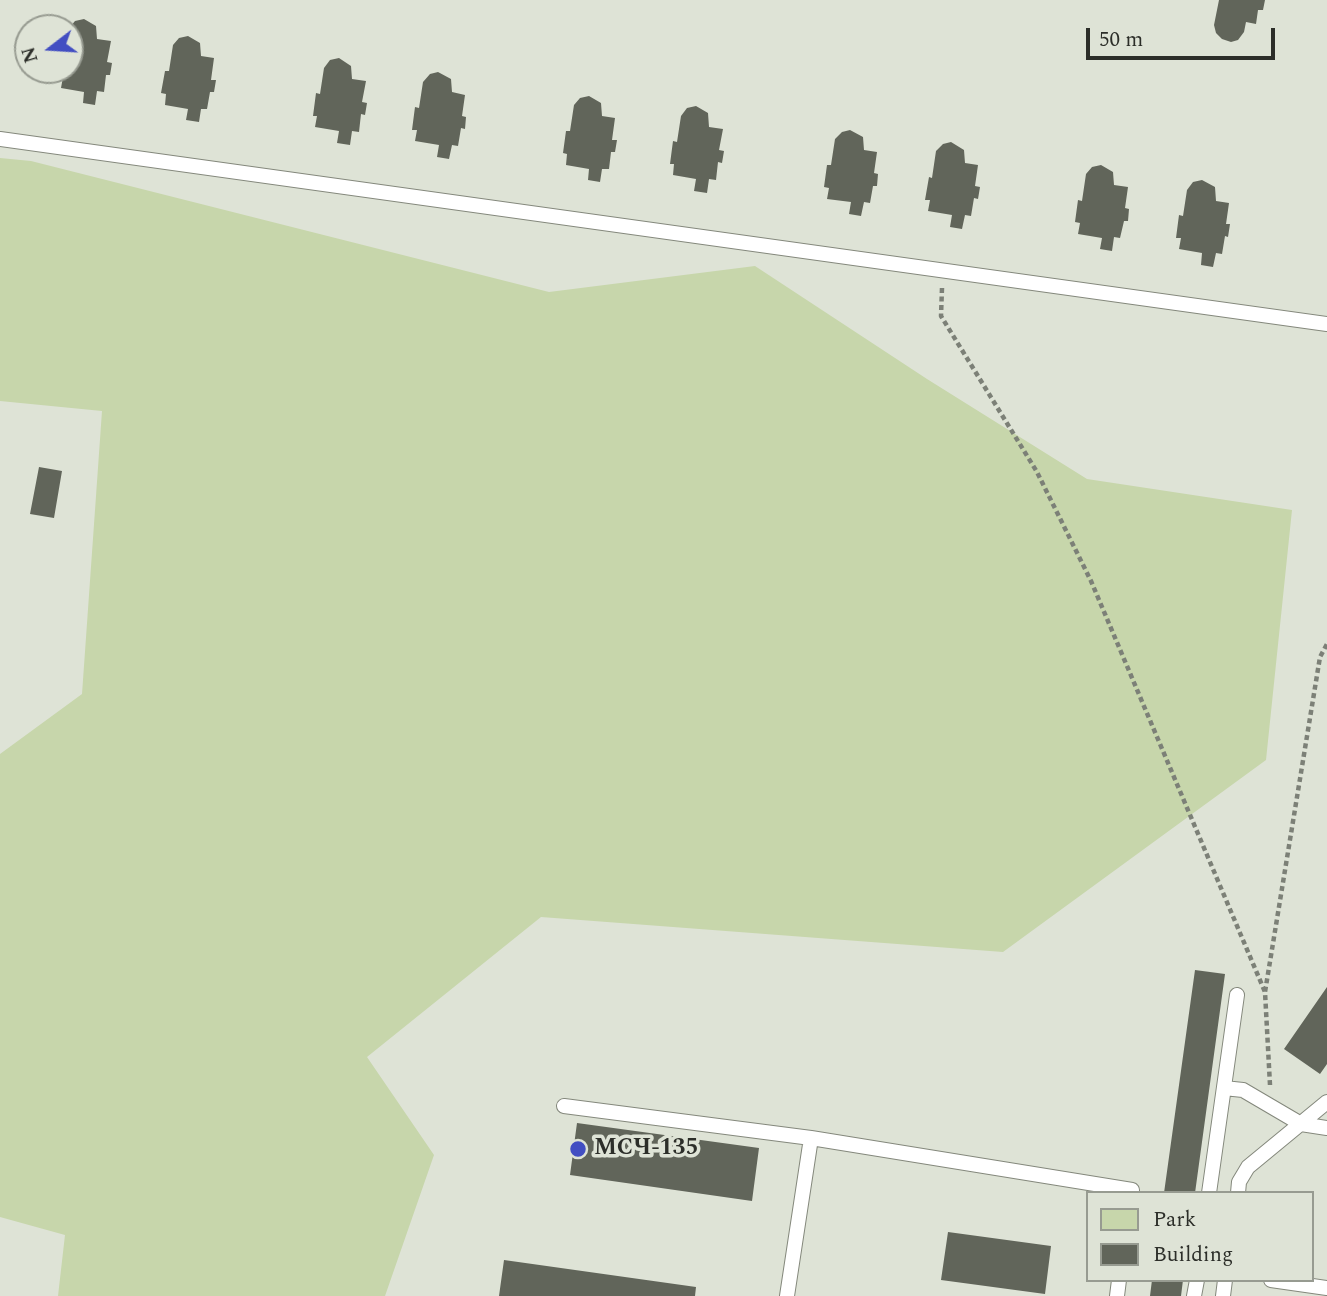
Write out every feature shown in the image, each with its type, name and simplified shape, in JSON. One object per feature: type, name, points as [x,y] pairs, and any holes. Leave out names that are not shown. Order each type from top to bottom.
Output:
[{"type":"lane","points":[[0,139],[1327,324]]},
{"type":"lane","points":[[1209,1191],[1237,995]]},
{"type":"lane","points":[[1224,1087],[1243,1090],[1301,1124],[1327,1128]]},
{"type":"lane","points":[[1238,1191],[1239,1182],[1248,1167],[1327,1102]]},
{"type":"lane","points":[[564,1106],[811,1138],[1132,1191]]},
{"type":"lane","points":[[787,1296],[811,1138]]},
{"type":"lane","points":[[1286,1282],[1327,1288]]},
{"type":"path","points":[[943,270],[941,316],[1037,472],[1091,581],[1265,992]]},
{"type":"path","points":[[1272,1108],[1265,992],[1320,657],[1327,644]]},
{"type":"green space","points":[[0,158],[31,161],[549,292],[755,266],[927,379],[1087,479],[1292,510],[1266,760],[1003,952],[541,917],[367,1057],[434,1155],[385,1296],[58,1296],[65,1235],[0,1217],[0,754],[82,694],[102,411],[0,401]]},
{"type":"building","points":[[1219,0],[1265,0],[1263,10],[1258,10],[1256,24],[1246,22],[1244,32],[1238,40],[1231,42],[1216,33],[1214,25]]},
{"type":"building","points":[[84,19],[96,26],[97,39],[111,41],[107,62],[112,63],[110,75],[106,75],[104,92],[97,91],[95,105],[83,103],[84,92],[61,88],[62,84],[84,84]]},
{"type":"building","points":[[188,36],[200,43],[201,56],[214,58],[211,80],[216,80],[214,92],[210,92],[207,109],[201,109],[199,122],[186,120],[188,109],[165,105],[166,94],[161,93],[165,71],[169,71],[173,45],[179,38]]},
{"type":"building","points":[[339,58],[351,66],[352,79],[366,81],[362,102],[367,103],[365,115],[361,114],[359,132],[352,131],[350,145],[337,143],[339,131],[315,127],[317,116],[313,116],[316,93],[320,94],[324,68],[330,60]]},
{"type":"building","points":[[438,72],[451,79],[452,92],[465,95],[462,116],[466,117],[465,129],[461,128],[458,146],[452,145],[449,159],[437,157],[439,145],[415,141],[417,130],[412,130],[415,107],[419,108],[423,82],[430,74]]},
{"type":"building","points":[[589,96],[601,103],[602,116],[615,118],[612,140],[617,140],[615,152],[611,152],[609,169],[602,169],[600,182],[588,180],[589,169],[566,165],[567,154],[563,153],[574,105],[580,98]]},
{"type":"building","points":[[696,106],[708,113],[709,127],[723,129],[719,150],[724,151],[722,163],[718,162],[716,180],[709,179],[707,193],[694,191],[696,179],[673,175],[674,164],[670,164],[673,141],[677,142],[681,116],[687,108]]},
{"type":"building","points":[[850,130],[863,137],[864,150],[877,152],[874,173],[878,174],[877,186],[873,186],[870,203],[864,202],[861,216],[849,214],[851,202],[827,199],[829,188],[824,187],[835,139],[842,132]]},
{"type":"building","points":[[951,142],[964,150],[965,163],[978,165],[975,186],[980,187],[978,199],[974,198],[971,216],[965,215],[962,229],[950,227],[952,215],[928,211],[930,200],[925,200],[936,151],[943,144]]},
{"type":"building","points":[[1101,165],[1113,172],[1114,185],[1128,187],[1125,208],[1129,209],[1128,221],[1124,221],[1120,238],[1114,237],[1112,251],[1100,249],[1102,238],[1078,234],[1080,223],[1075,222],[1078,200],[1082,201],[1086,174],[1092,167]]},
{"type":"building","points":[[1202,180],[1215,187],[1216,201],[1229,203],[1226,224],[1230,224],[1228,237],[1225,236],[1222,254],[1216,253],[1213,267],[1201,265],[1202,253],[1179,249],[1181,238],[1176,238],[1179,215],[1183,216],[1187,190],[1193,182]]},
{"type":"building","points":[[39,467],[62,471],[54,518],[30,514]]},
{"type":"building","points":[[1195,970],[1225,974],[1195,1191],[1164,1191]]},
{"type":"building","points":[[1327,987],[1327,1064],[1320,1074],[1284,1049]]},
{"type":"building","points":[[577,1123],[759,1148],[752,1201],[570,1175]]},
{"type":"building","points":[[948,1232],[1051,1246],[1045,1294],[941,1280]]},
{"type":"building","points":[[504,1260],[696,1287],[695,1296],[499,1296]]},
{"type":"building","points":[[1152,1282],[1183,1282],[1181,1296],[1150,1296]]},
{"type":"place","name":"МСЧ-135","points":[[578,1149]]}]
